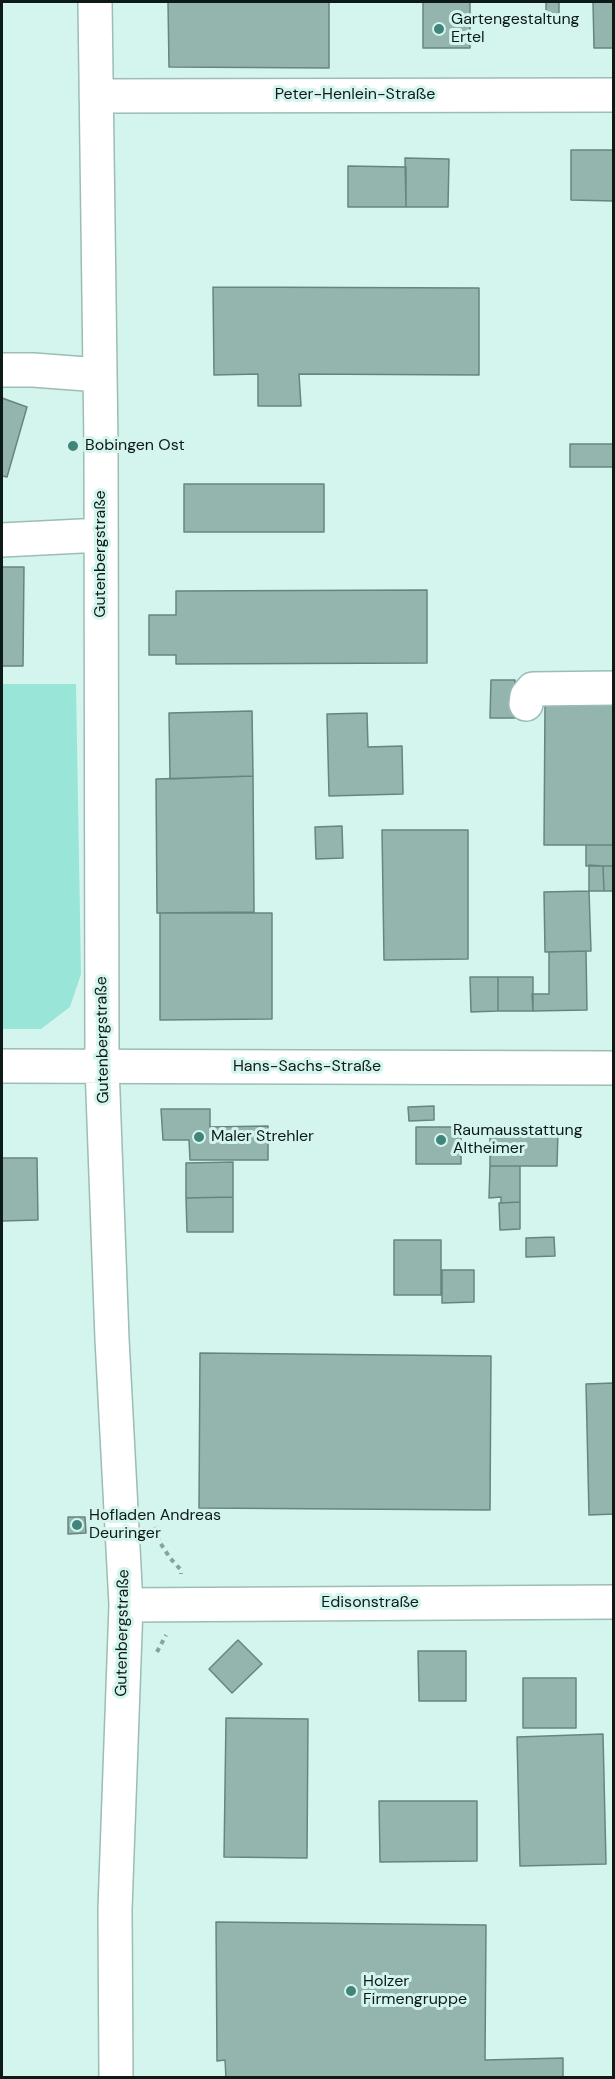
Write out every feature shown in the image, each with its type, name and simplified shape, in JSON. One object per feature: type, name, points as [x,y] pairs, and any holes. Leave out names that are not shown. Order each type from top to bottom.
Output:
[{"type":"street","name":"Gutenbergstraße","points":[[95,2],[100,375],[102,1066],[112,1339],[126,1605],[115,1909],[116,2078]]},
{"type":"street","name":"Peter-Henlein-Straße","points":[[96,96],[614,95]]},
{"type":"street","points":[[2,370],[100,375]]},
{"type":"street","points":[[2,540],[101,535]]},
{"type":"street","points":[[526,704],[527,696],[533,689],[614,688]]},
{"type":"street","name":"Hans-Sachs-Straße","points":[[2,1066],[614,1068]]},
{"type":"street","name":"Edisonstraße","points":[[126,1605],[614,1602]]},
{"type":"green space","points":[[2,684],[76,684],[81,974],[70,1007],[41,1029],[2,1029]]},
{"type":"building","points":[[168,2],[329,2],[329,68],[169,67]]},
{"type":"building","points":[[423,2],[470,2],[470,48],[423,48]]},
{"type":"building","points":[[546,2],[559,2],[559,16],[546,16]]},
{"type":"building","points":[[593,2],[614,2],[614,48],[594,48]]},
{"type":"building","points":[[571,150],[614,150],[614,201],[571,200]]},
{"type":"building","points":[[405,158],[449,159],[448,207],[406,207]]},
{"type":"building","points":[[348,166],[406,167],[406,207],[348,207]]},
{"type":"building","points":[[213,287],[479,288],[479,375],[299,374],[301,406],[258,406],[258,374],[214,375]]},
{"type":"building","points":[[2,398],[27,407],[7,477],[2,476]]},
{"type":"building","points":[[570,444],[614,444],[614,467],[570,467]]},
{"type":"building","points":[[184,484],[324,484],[324,532],[184,532]]},
{"type":"building","points":[[2,567],[24,567],[23,666],[2,666]]},
{"type":"building","points":[[427,590],[427,663],[176,664],[176,655],[149,655],[149,615],[176,615],[176,591]]},
{"type":"building","points":[[491,680],[515,680],[515,718],[490,718]]},
{"type":"building","points":[[545,704],[614,704],[614,845],[544,845]]},
{"type":"building","points":[[252,711],[253,776],[170,779],[169,713]]},
{"type":"building","points":[[367,713],[368,747],[402,746],[403,794],[329,796],[327,714]]},
{"type":"building","points":[[253,776],[254,912],[157,913],[156,779]]},
{"type":"building","points":[[342,826],[343,858],[316,859],[315,827]]},
{"type":"building","points":[[382,830],[468,830],[468,959],[384,960]]},
{"type":"building","points":[[586,845],[614,845],[614,866],[586,866]]},
{"type":"building","points":[[589,865],[603,866],[604,891],[589,891]]},
{"type":"building","points":[[603,866],[614,866],[614,891],[604,891]]},
{"type":"building","points":[[589,891],[591,951],[545,952],[544,892]]},
{"type":"building","points":[[160,913],[272,913],[272,1019],[160,1020]]},
{"type":"building","points":[[586,951],[587,1010],[533,1011],[532,994],[549,994],[549,952]]},
{"type":"building","points":[[470,977],[498,977],[498,1011],[471,1012]]},
{"type":"building","points":[[498,977],[533,977],[533,1011],[498,1011]]},
{"type":"building","points":[[434,1106],[434,1120],[409,1121],[408,1107]]},
{"type":"building","points":[[161,1109],[210,1109],[210,1127],[268,1126],[268,1160],[190,1160],[189,1140],[163,1140]]},
{"type":"building","points":[[416,1127],[461,1127],[461,1164],[416,1164]]},
{"type":"building","points":[[536,1127],[536,1131],[558,1131],[557,1166],[490,1166],[490,1128]]},
{"type":"building","points":[[2,1158],[37,1158],[38,1220],[2,1221]]},
{"type":"building","points":[[233,1162],[233,1197],[186,1198],[186,1163]]},
{"type":"building","points":[[490,1166],[520,1166],[520,1202],[501,1203],[501,1197],[489,1198]]},
{"type":"building","points":[[233,1197],[233,1232],[187,1232],[186,1198]]},
{"type":"building","points":[[520,1202],[520,1229],[500,1230],[499,1203]]},
{"type":"building","points":[[554,1237],[555,1256],[526,1257],[526,1238]]},
{"type":"building","points":[[394,1240],[441,1240],[441,1295],[394,1295]]},
{"type":"building","points":[[442,1270],[474,1270],[474,1302],[442,1303]]},
{"type":"building","points":[[200,1353],[491,1356],[490,1510],[199,1508]]},
{"type":"building","points":[[614,1383],[614,1514],[589,1515],[586,1384]]},
{"type":"building","name":"Hofladen Andreas Deuringer","points":[[68,1517],[85,1517],[86,1533],[68,1534]]},
{"type":"building","points":[[238,1640],[262,1664],[232,1693],[209,1669]]},
{"type":"building","points":[[418,1651],[466,1651],[466,1701],[419,1701]]},
{"type":"building","points":[[523,1678],[576,1678],[576,1728],[523,1728]]},
{"type":"building","points":[[226,1718],[308,1719],[307,1858],[224,1857]]},
{"type":"building","points":[[603,1734],[606,1864],[520,1866],[517,1737]]},
{"type":"building","points":[[379,1801],[477,1801],[477,1861],[380,1862]]},
{"type":"building","name":"Holzer Firmengruppe","points":[[216,1922],[486,1925],[485,2060],[563,2058],[563,2078],[226,2078],[225,2060],[217,2061]]},
{"type":"place","name":"Gartengestaltung Ertel","points":[[439,29]]},
{"type":"place","name":"Bobingen Ost","points":[[73,446]]},
{"type":"place","name":"Maler Strehler","points":[[199,1137]]},
{"type":"place","name":"Raumausstattung Altheimer","points":[[441,1140]]},
{"type":"place","name":"Hofladen Andreas Deuringer","points":[[77,1525]]},
{"type":"place","name":"Holzer Firmengruppe","points":[[351,1991]]}]
